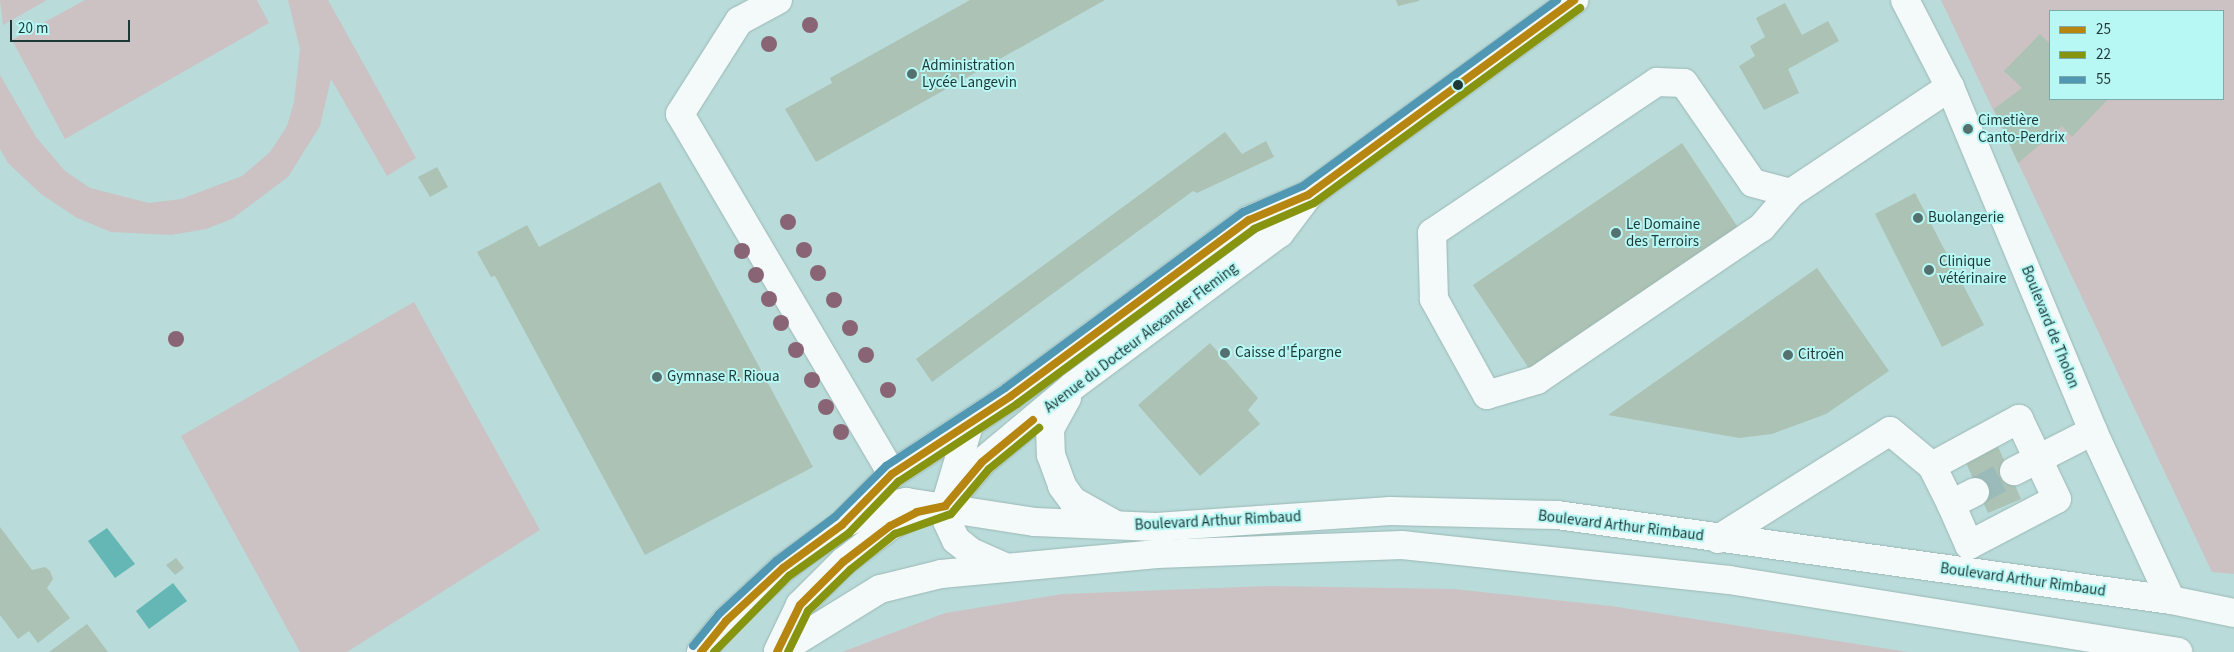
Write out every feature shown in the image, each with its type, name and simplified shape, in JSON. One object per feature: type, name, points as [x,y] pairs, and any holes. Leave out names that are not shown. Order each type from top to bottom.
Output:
[{"type":"main road","points":[[778,0],[741,11],[680,114],[892,474]]},
{"type":"main road","name":"Boulevard de Tholon","points":[[1905,0],[1950,87],[2093,431],[2171,600]]},
{"type":"main road","name":"Avenue du Docteur Alexander Fleming","points":[[701,652],[726,621],[783,568],[842,525],[892,474],[969,425],[1249,220],[1308,195],[1564,3]]},
{"type":"main road","points":[[1790,193],[1753,183],[1684,83],[1657,82],[1432,233],[1434,300],[1487,395],[1538,380],[1762,227],[1790,193],[1950,87]]},
{"type":"main road","name":"Avenue du Docteur Alexander Fleming","points":[[945,506],[982,462],[1073,386],[1280,233],[1308,195]]},
{"type":"main road","points":[[1073,386],[1050,430],[1051,455],[1062,486],[1073,501],[1116,525]]},
{"type":"main road","points":[[1718,539],[1890,431],[1932,466],[1970,545],[2057,500],[2019,419],[1932,466]]},
{"type":"main road","points":[[969,425],[945,506],[956,540],[1004,568]]},
{"type":"main road","points":[[2014,471],[2093,431]]},
{"type":"main road","points":[[1951,504],[1975,492]]},
{"type":"main road","name":"Boulevard Arthur Rimbaud","points":[[842,525],[875,509],[906,502],[945,506],[1035,522],[1156,528],[1390,511],[1557,515],[1718,539],[2171,600],[2234,613]]},
{"type":"main road","points":[[777,652],[800,605],[844,562],[890,526],[917,512],[945,506]]},
{"type":"main road","name":"Boulevard Arthur Rimbaud","points":[[777,652],[880,588],[941,574],[1157,554],[1402,545],[1729,580],[2178,652]]},
{"type":"shaded area","points":[[0,0],[47,0],[3,25]]},
{"type":"shaded area","points":[[85,0],[257,0],[269,23],[65,139],[12,40]]},
{"type":"shaded area","points":[[288,0],[328,0],[416,158],[387,176],[331,79],[320,126],[288,177],[232,219],[206,229],[171,235],[111,232],[77,218],[41,194],[8,163],[0,149],[0,75],[36,137],[65,171],[90,188],[149,203],[181,199],[242,176],[270,152],[287,126],[294,102],[300,49]]},
{"type":"shaded area","points":[[1941,0],[2234,0],[2234,574],[2212,572]]},
{"type":"shaded area","points":[[414,302],[540,530],[347,652],[300,652],[181,436]]},
{"type":"shaded area","points":[[1268,586],[1453,589],[1611,606],[1908,652],[842,652],[945,613],[1063,594]]},
{"type":"water","points":[[107,528],[135,564],[115,578],[88,541]]},
{"type":"water","points":[[173,583],[187,601],[149,629],[136,611]]},
{"type":"building","name":"Administration Lycée Langevin","points":[[970,0],[1105,0],[816,162],[785,109],[832,83],[830,78]]},
{"type":"building","points":[[1396,0],[1419,0],[1419,1],[1398,6]]},
{"type":"building","points":[[1785,3],[1802,35],[1828,21],[1839,41],[1788,69],[1799,93],[1764,110],[1739,66],[1755,56],[1750,46],[1765,37],[1756,18]]},
{"type":"building","points":[[2040,34],[2049,43],[2049,100],[2107,100],[2072,137],[2062,126],[2018,163],[1994,109],[2022,88],[2004,71]]},
{"type":"building","points":[[1225,132],[1242,154],[1266,141],[1274,157],[1197,193],[1193,191],[932,382],[916,359]]},
{"type":"building","points":[[1682,143],[1739,229],[1530,370],[1473,285]]},
{"type":"building","points":[[437,167],[448,187],[430,197],[418,177]]},
{"type":"building","name":"Gymnase R. Rioua","points":[[660,182],[813,467],[645,555],[495,276],[491,277],[477,252],[527,225],[539,247]]},
{"type":"building","name":"Clinique vétérinaire","points":[[1915,193],[1984,325],[1942,347],[1875,214]]},
{"type":"building","points":[[1817,268],[1889,371],[1826,414],[1772,434],[1739,438],[1608,415]]},
{"type":"building","points":[[1210,343],[1258,398],[1248,410],[1260,424],[1200,476],[1138,405]]},
{"type":"building","points":[[1996,442],[2021,499],[1988,513],[1964,458]]},
{"type":"building","points":[[0,527],[32,570],[45,567],[50,571],[53,579],[47,588],[70,618],[38,643],[29,631],[18,639],[0,615]]},
{"type":"building","points":[[176,558],[184,568],[175,575],[166,565]]},
{"type":"building","points":[[87,624],[108,652],[49,652]]},
{"type":"tunnel","points":[[1975,492],[2014,471]]},
{"type":"transit line","name":"55","points":[[693,646],[719,614],[776,561],[835,517],[886,466],[1005,388],[1243,212],[1303,186],[1557,0]]},
{"type":"transit line","name":"25","points":[[701,652],[726,621],[783,568],[842,525],[892,474],[1011,396],[1249,220],[1308,195],[1574,0]]},
{"type":"transit line","name":"22","points":[[714,652],[789,576],[849,533],[898,482],[1017,404],[1254,229],[1314,203],[1580,8]]},
{"type":"transit line","name":"25","points":[[777,652],[800,605],[843,562],[890,526],[917,512],[945,506],[982,462],[1033,420]]},
{"type":"transit line","name":"22","points":[[788,652],[808,611],[850,570],[895,534],[951,514],[989,469],[1039,428]]},
{"type":"place","name":"Administration Lycée Langevin","points":[[912,74]]},
{"type":"place","name":"Cimetière Canto-Perdrix","points":[[1968,129]]},
{"type":"place","name":"Buolangerie","points":[[1918,218]]},
{"type":"place","name":"Le Domaine des Terroirs","points":[[1616,233]]},
{"type":"place","name":"Clinique vétérinaire","points":[[1929,270]]},
{"type":"place","name":"Caisse d'Épargne","points":[[1225,353]]},
{"type":"place","name":"Citroën","points":[[1788,355]]},
{"type":"place","name":"Gymnase R. Rioua","points":[[657,377]]}]
